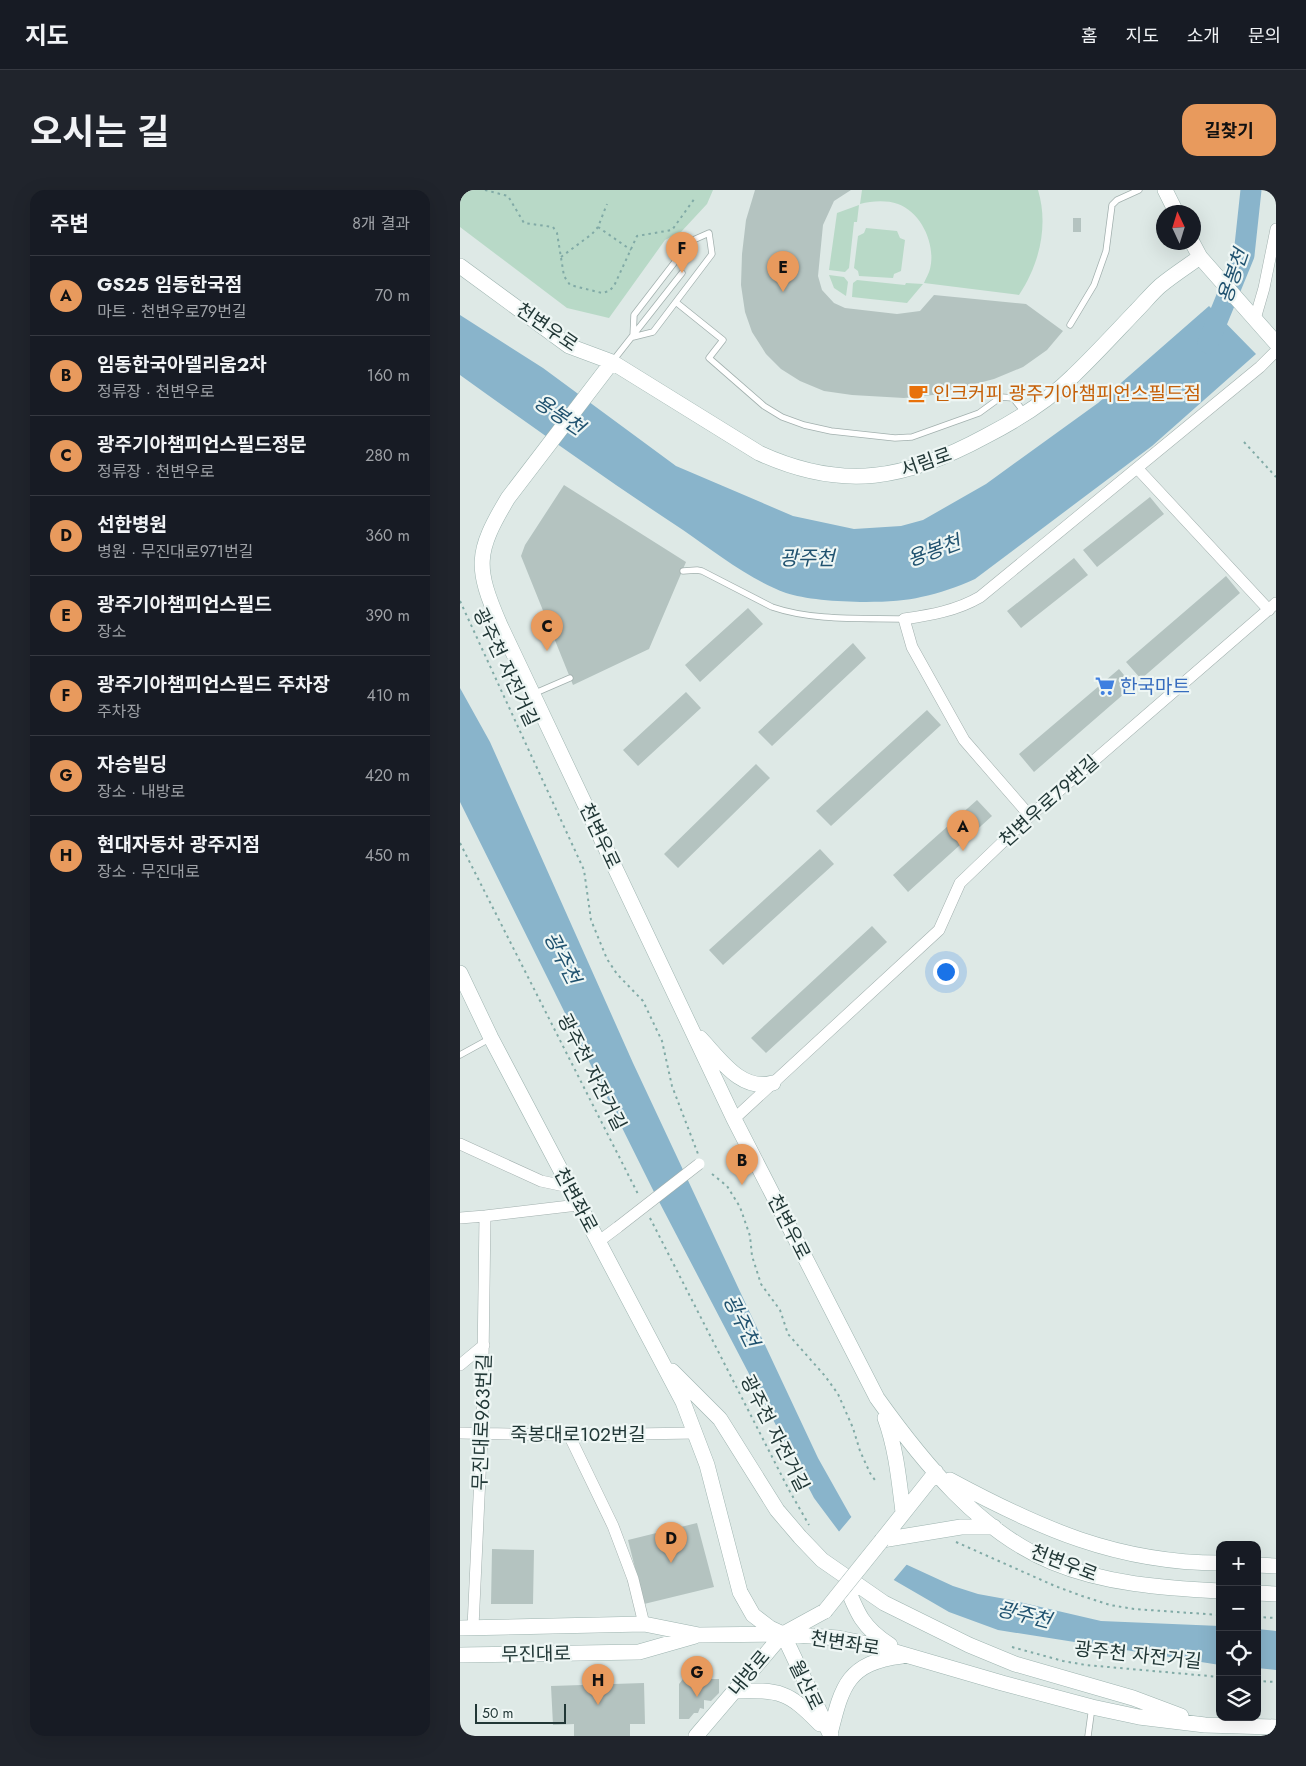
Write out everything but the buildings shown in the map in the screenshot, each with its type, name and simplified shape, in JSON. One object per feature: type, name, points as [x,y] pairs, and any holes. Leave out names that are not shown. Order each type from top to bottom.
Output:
[{"type":"street","points":[[1165,190],[1172,205]]},
{"type":"street","points":[[1255,319],[1264,288],[1276,229]]},
{"type":"street","points":[[1196,250],[1202,260],[1276,344]]},
{"type":"street","name":"서림로","points":[[612,362],[760,453],[780,462],[825,475],[847,477],[865,477],[913,469],[966,448],[1026,414],[1072,378],[1159,287],[1202,260]]},
{"type":"street","name":"천변우로","points":[[460,266],[569,346],[612,362],[548,445],[500,512],[484,543],[483,579],[489,598],[533,694],[734,1119],[877,1398],[905,1437],[974,1511],[1025,1548],[1052,1562],[1095,1576],[1133,1584],[1216,1591]]},
{"type":"street","points":[[1030,816],[973,752],[953,723],[912,647],[904,619],[952,609],[980,597],[1260,367],[1276,351]]},
{"type":"street","points":[[1137,468],[1273,607]]},
{"type":"street","name":"천변우로79번길","points":[[734,1119],[939,930],[960,883],[1030,816],[1273,607]]},
{"type":"street","name":"천변좌로","points":[[460,973],[491,1038],[683,1402],[707,1465],[740,1592],[753,1615],[770,1628],[783,1634],[838,1638],[868,1644],[1002,1684],[1138,1717],[1204,1725],[1276,1727]]},
{"type":"street","points":[[691,1029],[742,1079],[756,1085],[764,1086],[773,1083]]},
{"type":"street","points":[[460,1144],[541,1181],[569,1187]]},
{"type":"street","points":[[598,1242],[699,1160]]},
{"type":"street","points":[[460,1218],[578,1205]]},
{"type":"street","name":"무진대로963번길","points":[[466,1627],[482,1433],[485,1216]]},
{"type":"street","points":[[460,1365],[484,1345]]},
{"type":"street","name":"천변좌로","points":[[662,1361],[720,1419],[778,1510],[800,1537],[822,1560],[884,1604],[970,1645],[1016,1664],[1134,1698],[1204,1725]]},
{"type":"street","points":[[877,1398],[892,1439],[903,1512]]},
{"type":"street","name":"죽봉대로102번길","points":[[460,1433],[569,1435],[696,1434]]},
{"type":"street","points":[[569,1435],[613,1526],[633,1579],[644,1624]]},
{"type":"street","points":[[906,1655],[874,1635],[856,1609],[846,1585],[936,1472]]},
{"type":"street","name":"천변우로","points":[[936,1472],[992,1502],[1083,1542],[1113,1551],[1159,1560],[1216,1563]]},
{"type":"street","points":[[882,1540],[961,1527],[994,1527]]},
{"type":"street","points":[[1261,1565],[1276,1566]]},
{"type":"street","name":"무진대로","points":[[466,1627],[644,1624],[699,1635],[783,1634],[825,1611],[846,1585]]},
{"type":"street","points":[[1261,1593],[1276,1594]]},
{"type":"street","name":"내방로","points":[[696,1736],[783,1634]]},
{"type":"street","name":"월산로","points":[[783,1634],[831,1735]]},
{"type":"street","name":"무진대로","points":[[460,1655],[639,1652],[699,1635]]},
{"type":"street","points":[[831,1735],[845,1685],[856,1672],[870,1664],[887,1658],[906,1655]]},
{"type":"street","points":[[735,1691],[764,1690],[785,1695],[802,1705],[831,1735]]},
{"type":"lane","points":[[1070,325],[1094,284],[1106,251],[1112,205],[1117,200],[1139,190]]},
{"type":"lane","points":[[708,234],[712,254],[677,303],[653,332],[633,337],[634,315],[692,241],[708,234]]},
{"type":"lane","points":[[612,362],[682,273]]},
{"type":"lane","points":[[677,303],[724,340],[709,358],[764,406],[782,417],[804,425],[855,434],[912,437],[979,412],[996,400],[1006,396],[1018,402],[1026,414]]},
{"type":"lane","points":[[683,571],[702,571],[783,611],[831,617],[904,619]]},
{"type":"lane","points":[[533,694],[570,678]]},
{"type":"lane","points":[[460,1055],[491,1038]]},
{"type":"lane","points":[[1088,1736],[1092,1707]]},
{"type":"path","points":[[485,190],[508,196],[524,223],[553,227],[557,233],[564,276],[570,286],[606,293],[614,286],[637,236],[672,230],[695,198]]},
{"type":"path","points":[[561,257],[592,234],[598,227],[607,204]]},
{"type":"path","points":[[598,227],[631,250]]},
{"type":"path","points":[[1244,442],[1276,477]]},
{"type":"path","name":"광주천 자전거길","points":[[460,600],[584,870],[592,920],[607,959],[617,974],[643,1001],[662,1041],[672,1086],[699,1160]]},
{"type":"path","name":"광주천 자전거길","points":[[460,843],[642,1201]]},
{"type":"path","points":[[712,1174],[727,1186],[738,1203],[750,1236],[752,1256],[761,1284],[780,1310],[788,1334],[819,1368],[838,1394],[854,1428],[860,1451],[870,1473],[877,1482]]},
{"type":"path","name":"광주천 자전거길","points":[[650,1218],[789,1490],[811,1529]]},
{"type":"path","points":[[954,1541],[1055,1586],[1110,1605],[1166,1612],[1216,1615]]},
{"type":"path","points":[[1261,1617],[1276,1618]]},
{"type":"path","name":"광주천 자전거길","points":[[1011,1647],[1063,1661],[1216,1677]]},
{"type":"path","points":[[1261,1681],[1276,1682]]},
{"type":"green space","points":[[460,190],[713,190],[707,204],[681,232],[665,240],[609,318],[567,308],[460,227]]},
{"type":"green space","points":[[862,190],[1038,190],[1042,217],[1040,245],[1032,271],[1019,295],[924,283],[930,269],[931,250],[929,240],[920,222],[907,208],[898,204],[879,201],[860,204]]},
{"type":"green space","points":[[859,205],[857,222],[854,222],[849,268],[845,272],[829,270],[837,213]]},
{"type":"green space","points":[[866,228],[897,231],[900,238],[905,240],[901,271],[894,274],[893,278],[859,276],[858,271],[854,268],[858,236],[864,233]]},
{"type":"green space","points":[[829,275],[844,277],[848,282],[846,296],[834,288]]},
{"type":"green space","points":[[857,280],[905,285],[906,283],[923,284],[907,303],[852,297],[853,283]]},
{"type":"water","name":"광주천","points":[[1209,306],[1256,354],[1152,446],[975,579],[935,594],[908,600],[853,602],[815,599],[786,593],[759,581],[599,473],[460,375],[460,315],[543,368],[676,466],[793,516],[854,529],[901,526],[923,520],[986,484],[1098,403]]},
{"type":"water","name":"광주천","points":[[460,688],[490,742],[633,1063],[818,1458],[850,1515],[870,1541],[890,1557],[953,1586],[978,1594],[1101,1621],[1216,1626],[1216,1664],[998,1630],[949,1612],[861,1561],[814,1498],[654,1192],[460,802]]},
{"type":"water","points":[[1261,1629],[1276,1631],[1276,1670],[1261,1668]]},
{"type":"pier","points":[[853,1515],[872,1539],[892,1555],[908,1563],[892,1582],[859,1563],[837,1534]]},
{"type":"waterway","name":"용봉천","points":[[1208,343],[1244,255],[1251,190]]},
{"type":"place","name":"광주기아챔피언스필드 주차장","points":[[682,273]]},
{"type":"place","name":"광주기아챔피언스필드","points":[[783,292]]},
{"type":"place","name":"인크커피 광주기아챔피언스필드점","points":[[918,393]]},
{"type":"place","name":"광주기아챔피언스필드정문","points":[[547,651]]},
{"type":"place","name":"한국마트","points":[[1105,686]]},
{"type":"place","name":"GS25 임동한국점","points":[[963,851]]},
{"type":"place","name":"임동한국아델리움2차","points":[[742,1185]]},
{"type":"place","name":"선한병원","points":[[671,1563]]},
{"type":"place","name":"자승빌딩","points":[[697,1697]]},
{"type":"place","name":"현대자동차 광주지점","points":[[598,1705]]}]
